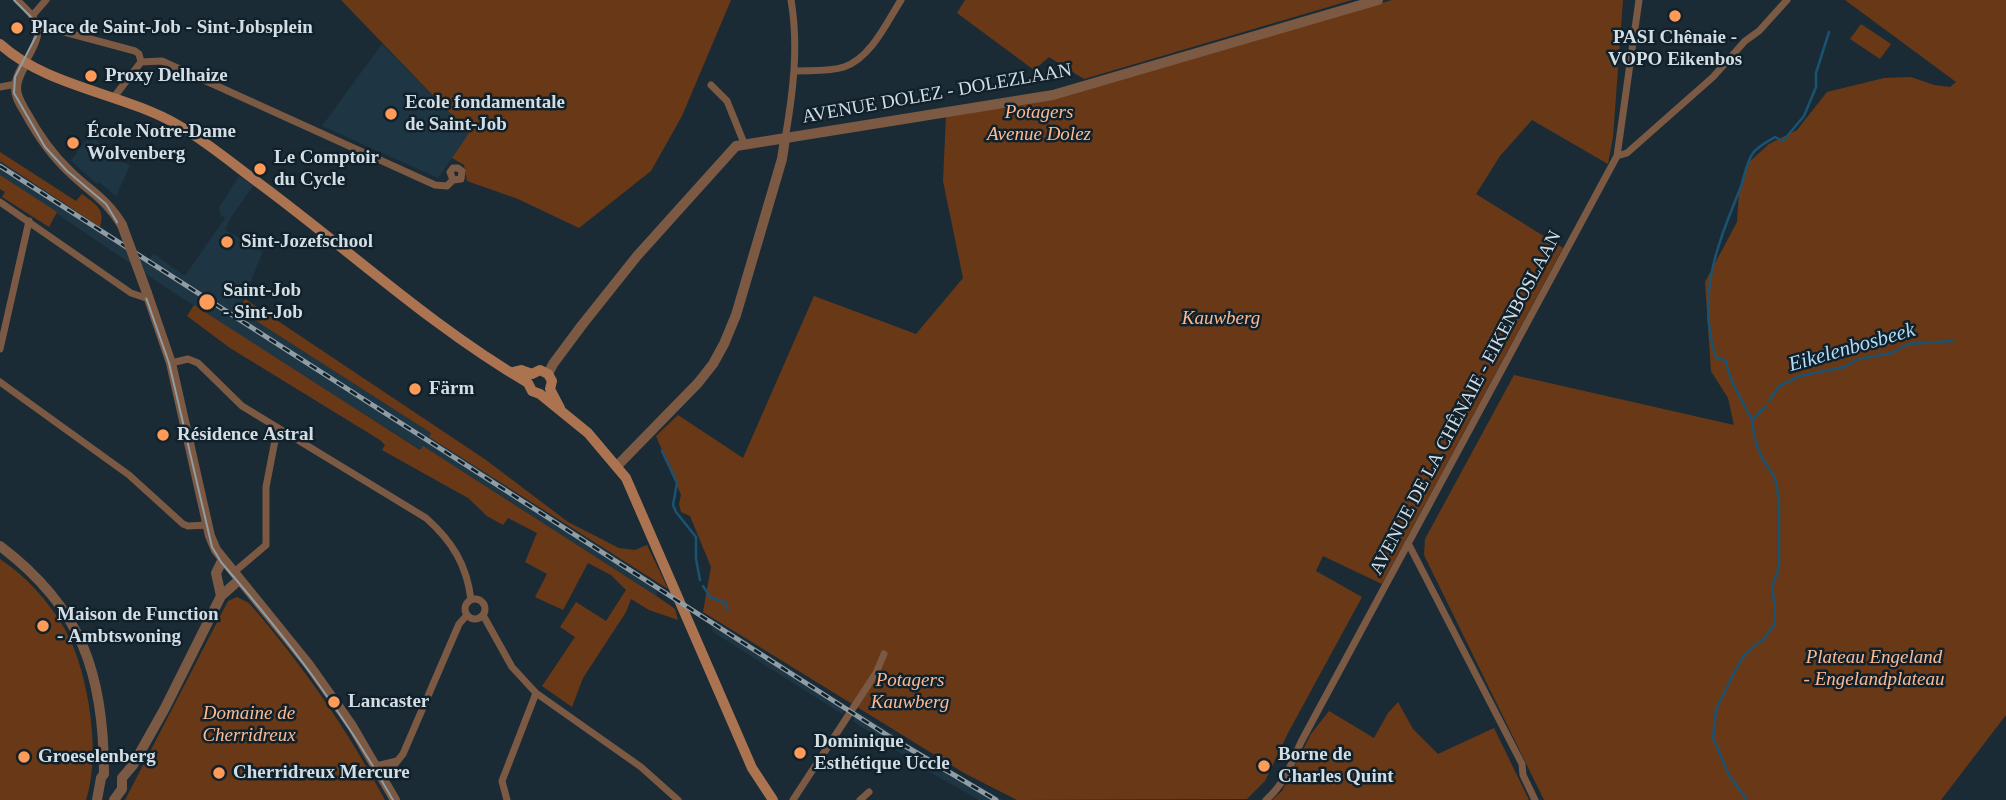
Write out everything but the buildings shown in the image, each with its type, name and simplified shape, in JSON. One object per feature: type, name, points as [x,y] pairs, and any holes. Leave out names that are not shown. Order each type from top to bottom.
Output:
[{"type":"main road","points":[[0,44],[25,63],[76,85],[114,97],[176,124],[200,139],[417,307],[513,373],[530,378]]},
{"type":"main road","points":[[530,378],[540,370],[548,374],[552,381],[545,392]]},
{"type":"main road","points":[[530,378],[532,391],[545,392],[563,414],[588,433],[626,478],[752,768],[773,800]]},
{"type":"street","points":[[16,0],[33,15],[38,23],[39,33],[16,83],[16,93],[47,146],[69,171],[107,203],[122,225],[171,363],[214,546],[222,561],[309,665],[352,726],[395,800]]},
{"type":"street","points":[[33,15],[46,0]]},
{"type":"street","points":[[794,71],[835,69],[858,60],[901,0]]},
{"type":"street","name":"AVENUE DOLEZ - DOLEZLAAN","points":[[617,466],[698,383],[724,344],[736,315],[782,159],[785,139],[1053,95],[1378,0]]},
{"type":"street","name":"AVENUE DE LA CHÊNAIE - EIKENBOSLAAN","points":[[1266,800],[1279,788],[1287,775],[1301,742],[1617,156],[1639,0]]},
{"type":"street","points":[[1617,156],[1627,153],[1713,77],[1787,0]]},
{"type":"street","points":[[548,374],[553,363],[638,256],[729,151],[744,143],[785,139],[794,71],[794,2]]},
{"type":"street","points":[[53,29],[135,51],[141,62]]},
{"type":"street","points":[[114,97],[141,62],[162,61],[435,186],[447,186],[453,180]]},
{"type":"street","points":[[0,87],[16,83]]},
{"type":"street","points":[[711,85],[727,102],[744,143]]},
{"type":"street","points":[[0,202],[131,293],[148,296]]},
{"type":"street","points":[[0,349],[29,221]]},
{"type":"street","points":[[171,363],[188,359],[198,363],[242,406],[277,430],[426,518],[453,547],[467,572],[471,600]]},
{"type":"street","points":[[0,382],[129,475],[183,524],[208,525]]},
{"type":"street","points":[[122,778],[133,765],[165,708],[221,596],[266,545],[264,515],[267,477],[277,430]]},
{"type":"street","points":[[1408,543],[1522,764],[1523,775],[1535,800]]},
{"type":"street","points":[[0,546],[35,575],[76,627],[96,682],[100,705],[104,774],[99,795],[116,797],[123,785],[122,778],[115,772],[104,774]]},
{"type":"street","points":[[221,596],[216,573],[222,561]]},
{"type":"street","points":[[479,618],[484,613],[483,604],[478,600],[471,600],[466,605],[467,615],[472,619],[479,618],[483,615],[512,667],[536,693],[641,767],[678,800]]},
{"type":"street","points":[[383,779],[404,754],[459,624],[467,615]]},
{"type":"street","points":[[793,800],[876,673],[884,654]]},
{"type":"street","points":[[507,800],[502,781],[536,693]]},
{"type":"street","points":[[376,766],[397,761]]},
{"type":"street","points":[[860,800],[869,792]]},
{"type":"shaded area","name":"Ecole fondamentale de Saint-Job","points":[[382,44],[469,133],[438,178],[322,126]]},
{"type":"shaded area","points":[[95,138],[117,160],[130,165],[116,196],[99,182],[97,184],[69,159],[77,154],[87,140],[90,142]]},
{"type":"shaded area","points":[[0,161],[149,259],[154,254],[185,276],[225,218],[220,214],[219,208],[239,176],[253,186],[225,230],[263,251],[239,310],[431,433],[429,437],[656,583],[657,596],[424,447],[421,450],[165,287],[0,175]]},
{"type":"shaded area","points":[[709,617],[847,706],[842,714],[713,632]]},
{"type":"shaded area","points":[[858,712],[1003,800],[979,800],[921,767],[853,721]]},
{"type":"green space","points":[[341,0],[731,0],[682,116],[651,171],[579,228],[518,199],[467,181],[464,165],[452,158],[469,133]]},
{"type":"green space","points":[[965,0],[1352,0],[1084,79],[1049,57],[1034,70],[957,13]]},
{"type":"green space","name":"Kauwberg","points":[[1392,0],[1623,0],[1613,137],[1608,164],[1532,120],[1500,156],[1476,194],[1563,248],[1382,584],[1323,556],[1316,571],[1362,597],[1265,781],[1247,799],[1017,800],[964,773],[703,612],[711,567],[690,516],[681,512],[681,495],[656,436],[678,415],[743,458],[814,296],[916,334],[963,278],[943,181],[946,116],[1050,99]]},
{"type":"green space","name":"Plateau Engeland - Engelandplateau","points":[[1845,0],[2006,0],[2006,715],[1941,800],[1544,800],[1424,555],[1425,539],[1514,375],[1734,425],[1728,398],[1711,371],[1705,282],[1737,222],[1739,193],[1747,164],[1769,144],[1797,130],[1827,92],[1884,78],[1911,77],[1950,87],[1956,82]]},
{"type":"green space","points":[[1861,24],[1891,44],[1880,59],[1850,39]]},
{"type":"green space","points":[[0,152],[76,201],[82,194],[100,211],[100,227],[0,161]]},
{"type":"green space","points":[[0,175],[57,212],[49,227],[2,197],[5,192],[0,189]]},
{"type":"green space","points":[[245,299],[486,460],[568,522],[619,548],[635,550],[647,545],[668,589],[429,437],[431,433],[239,310]]},
{"type":"green space","points":[[194,305],[420,450],[423,446],[655,595],[675,609],[678,620],[649,610],[631,599],[626,612],[583,678],[572,707],[542,686],[575,637],[560,627],[576,602],[606,621],[626,590],[611,575],[588,563],[563,610],[535,597],[547,574],[525,562],[537,533],[508,518],[503,525],[487,516],[468,498],[382,450],[385,445],[380,440],[230,348],[187,316]]},
{"type":"green space","points":[[0,559],[35,589],[50,607],[72,643],[90,711],[93,759],[86,800],[0,800]]},
{"type":"green space","name":"Domaine de Cherridreux","points":[[237,597],[249,603],[305,673],[355,748],[385,800],[125,800],[228,601]]},
{"type":"green space","points":[[1398,702],[1413,729],[1438,754],[1494,728],[1529,800],[1272,800],[1282,791],[1311,734],[1329,711],[1374,738],[1388,713]]},
{"type":"waterway","name":"Eikelenbosbeek","points":[[1747,800],[1729,775],[1713,738],[1716,709],[1743,657],[1763,640],[1774,625],[1772,587],[1779,567],[1779,500],[1775,478],[1762,458],[1755,440],[1752,420],[1732,382],[1725,360],[1716,358],[1708,315],[1711,274],[1750,157],[1775,137],[1783,141],[1804,116],[1816,87],[1816,73],[1829,32]]},
{"type":"waterway","name":"Eikelenbosbeek","points":[[1769,401],[1779,386],[1800,376],[1844,367],[1859,359],[1892,353],[1908,344],[1953,341]]},
{"type":"waterway","name":"Eikelenbosbeek","points":[[1752,420],[1766,406]]},
{"type":"waterway","points":[[662,451],[677,483],[673,505],[696,537],[700,580]]},
{"type":"waterway","points":[[703,586],[710,597],[726,603],[727,610]]},
{"type":"tram line","points":[[14,0],[33,19],[37,34],[15,77],[14,93],[45,147],[67,171],[106,204],[123,232],[169,363],[212,547],[313,677],[354,736],[393,800]]},
{"type":"railway","points":[[0,166],[890,737],[996,800]]},
{"type":"place","name":"PASI Chênaie - VOPO Eikenbos","points":[[1675,16]]},
{"type":"place","name":"Place de Saint-Job - Sint-Jobsplein","points":[[17,28]]},
{"type":"place","name":"Proxy Delhaize","points":[[91,76]]},
{"type":"place","name":"Ecole fondamentale de Saint-Job","points":[[391,114]]},
{"type":"place","name":"École Notre-Dame Wolvenberg","points":[[73,143]]},
{"type":"place","name":"Le Comptoir du Cycle","points":[[260,169]]},
{"type":"place","name":"Sint-Jozefschool","points":[[227,242]]},
{"type":"place","name":"Saint-Job - Sint-Job","points":[[207,302]]},
{"type":"place","name":"Färm","points":[[415,389]]},
{"type":"place","name":"Résidence Astral","points":[[163,435]]},
{"type":"place","name":"Maison de Function - Ambtswoning","points":[[43,626]]},
{"type":"place","name":"Lancaster","points":[[334,702]]},
{"type":"place","name":"Dominique Esthétique Uccle","points":[[800,753]]},
{"type":"place","name":"Groeselenberg","points":[[24,757]]},
{"type":"place","name":"Borne de Charles Quint","points":[[1264,766]]},
{"type":"place","name":"Cherridreux Mercure","points":[[219,773]]},
{"type":"park label","name":"Potagers Avenue Dolez","points":[[1039,124]]},
{"type":"park label","name":"Potagers Kauwberg","points":[[910,692]]}]
